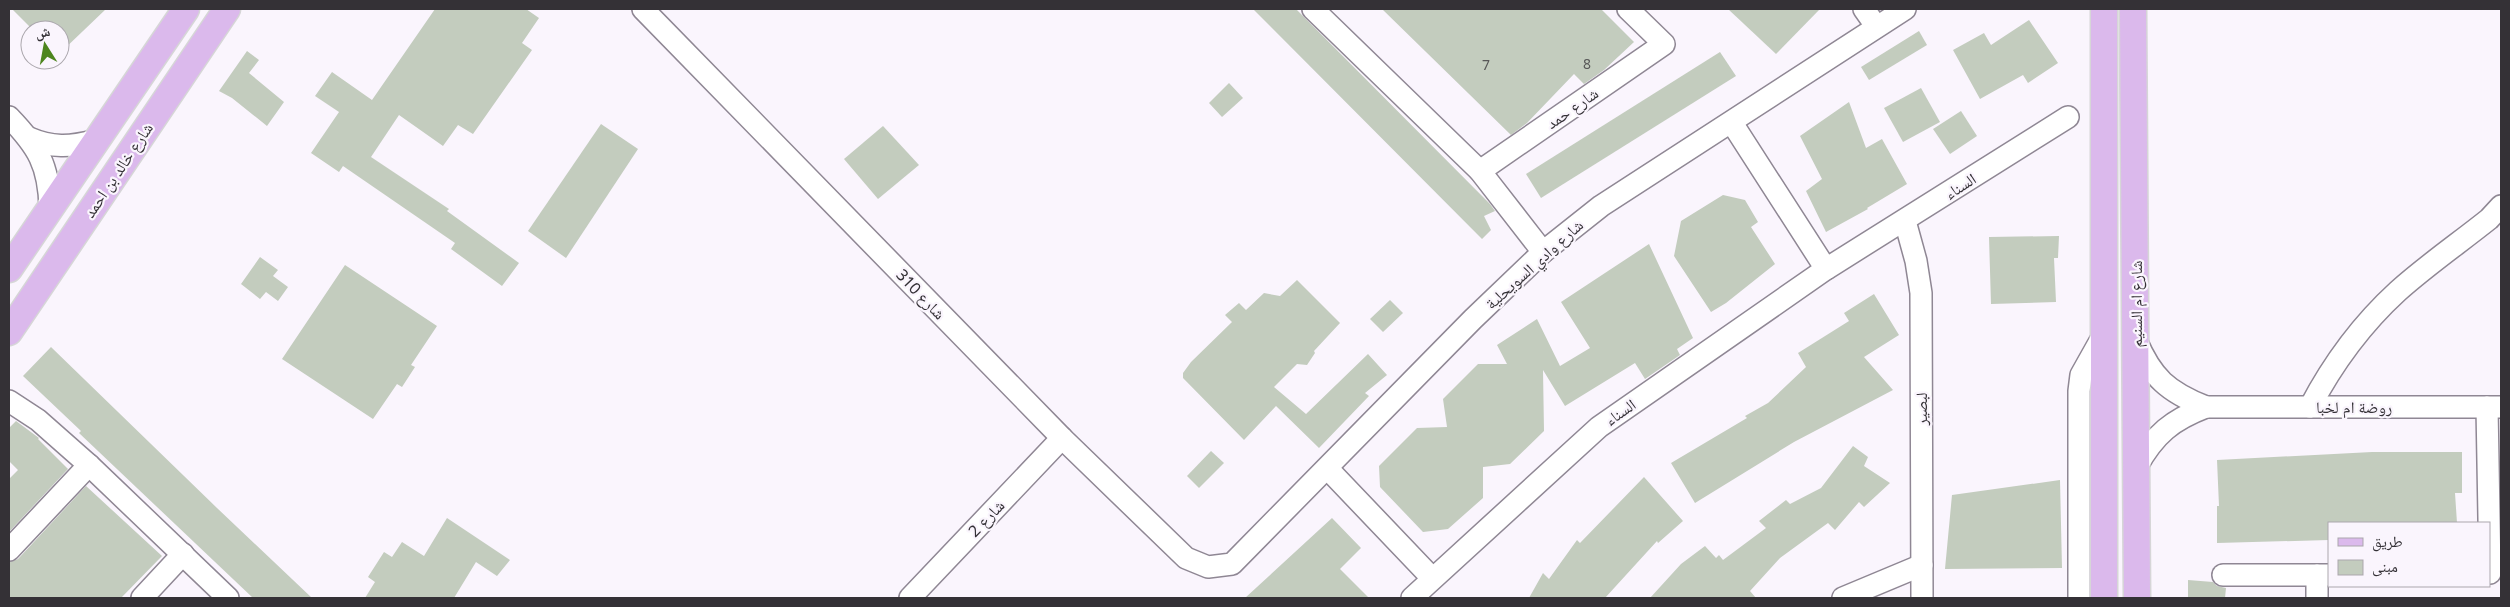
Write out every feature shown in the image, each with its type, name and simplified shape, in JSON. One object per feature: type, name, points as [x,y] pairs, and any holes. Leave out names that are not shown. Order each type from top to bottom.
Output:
[{"type":"main road","points":[[9,269],[186,9]]},
{"type":"main road","name":"شارع خالد بن احمد","points":[[9,332],[227,9]]},
{"type":"main road","name":"شارع ام السنيم","points":[[2134,9],[2137,598]]},
{"type":"main road","name":"شارع ام السنيم","points":[[2101,14],[2104,598]]},
{"type":"street","name":"شارع 310","points":[[643,9],[1062,438],[1186,558],[1208,567]]},
{"type":"street","points":[[1313,9],[1480,171],[1543,252]]},
{"type":"street","name":"شارع حمد","points":[[1480,171],[1664,44],[1628,9]]},
{"type":"street","name":"شارع وادي السويحلية","points":[[1208,567],[1232,564],[1328,469],[1473,319],[1543,252],[1601,206],[1732,123],[1870,17],[1905,9]]},
{"type":"street","points":[[9,117],[37,149],[47,171],[50,208]]},
{"type":"street","name":"السناء","points":[[1412,598],[1599,427],[1826,270],[2068,117]]},
{"type":"street","points":[[1732,123],[1826,270]]},
{"type":"street","points":[[29,138],[55,146],[68,147],[94,142]]},
{"type":"street","points":[[2310,407],[2325,378],[2356,338],[2398,292],[2489,219],[2501,206]]},
{"type":"street","name":"لبصير","points":[[1905,221],[1916,261],[1921,293],[1922,598]]},
{"type":"street","name":"شارع ام السنيم","points":[[2079,598],[2078,391],[2081,375],[2104,334]]},
{"type":"street","name":"روضة ام لخبا","points":[[2136,339],[2146,362],[2162,383],[2182,398],[2206,407]]},
{"type":"street","points":[[9,384],[38,420]]},
{"type":"street","points":[[9,401],[38,420],[89,465],[228,598]]},
{"type":"street","name":"روضة ام لخبا","points":[[2137,466],[2149,446],[2165,429],[2184,415],[2206,407],[2494,407]]},
{"type":"street","points":[[2493,573],[2494,407]]},
{"type":"street","name":"شارع 2","points":[[910,598],[1062,438]]},
{"type":"street","points":[[9,550],[89,465]]},
{"type":"street","points":[[1328,469],[1432,578]]},
{"type":"street","points":[[142,598],[182,554]]},
{"type":"street","points":[[1845,598],[1922,565]]},
{"type":"street","points":[[2223,575],[2323,575],[2317,598]]},
{"type":"building","points":[[12,9],[106,9],[70,43],[70,20],[23,20]]},
{"type":"building","points":[[435,9],[526,9],[539,18],[522,43],[532,50],[473,134],[458,125],[443,146],[399,115],[371,157],[449,209],[447,211],[519,263],[502,286],[451,249],[455,243],[343,166],[339,172],[311,153],[339,112],[315,96],[332,72],[372,100]]},
{"type":"building","points":[[1253,9],[1296,9],[1490,204],[1495,211],[1484,216],[1491,230],[1482,239]]},
{"type":"building","points":[[1382,9],[1601,9],[1634,42],[1604,70],[1584,84],[1574,74],[1527,123],[1511,135]]},
{"type":"building","points":[[1728,9],[1820,9],[1776,54]]},
{"type":"building","points":[[2029,20],[2058,63],[2028,83],[2023,75],[1980,99],[1953,50],[1984,33],[1991,45]]},
{"type":"building","points":[[1919,31],[1927,45],[1869,80],[1861,67]]},
{"type":"building","points":[[247,51],[259,60],[249,73],[284,102],[267,126],[232,98],[219,91]]},
{"type":"building","points":[[1720,52],[1736,76],[1541,198],[1526,174]]},
{"type":"building","points":[[1229,83],[1243,98],[1222,117],[1209,103]]},
{"type":"building","points":[[1921,88],[1940,122],[1903,142],[1884,108]]},
{"type":"building","points":[[1849,102],[1866,148],[1882,139],[1907,184],[1868,209],[1826,232],[1806,191],[1822,179],[1800,136]]},
{"type":"building","points":[[1961,111],[1977,136],[1950,154],[1933,129]]},
{"type":"building","points":[[601,124],[638,149],[566,258],[528,231]]},
{"type":"building","points":[[883,126],[919,165],[878,199],[844,159]]},
{"type":"building","points":[[1723,195],[1745,200],[1758,222],[1751,227],[1775,264],[1726,303],[1711,312],[1674,256],[1681,221]]},
{"type":"building","points":[[2059,236],[2058,258],[2054,258],[2056,302],[1991,304],[1989,237]]},
{"type":"building","points":[[1649,244],[1693,338],[1677,349],[1680,355],[1645,379],[1635,363],[1565,406],[1543,370],[1544,431],[1510,464],[1483,467],[1483,498],[1448,529],[1423,532],[1380,487],[1379,466],[1417,428],[1447,427],[1443,399],[1478,364],[1507,364],[1497,345],[1537,319],[1560,366],[1590,348],[1561,302]]},
{"type":"building","points":[[260,257],[278,270],[273,276],[288,287],[278,301],[266,292],[260,299],[241,284]]},
{"type":"building","points":[[345,265],[437,326],[411,365],[415,367],[402,387],[397,384],[373,419],[282,359]]},
{"type":"building","points":[[1297,280],[1340,323],[1314,351],[1315,353],[1307,365],[1297,364],[1274,387],[1306,414],[1368,354],[1387,375],[1365,393],[1369,396],[1319,448],[1276,406],[1244,440],[1183,378],[1183,373],[1191,362],[1232,322],[1225,315],[1239,303],[1246,310],[1264,293],[1280,296]]},
{"type":"building","points":[[1874,294],[1899,335],[1864,357],[1893,390],[1794,442],[1695,503],[1671,463],[1747,418],[1745,416],[1768,403],[1806,367],[1798,353],[1849,321],[1844,313]]},
{"type":"building","points":[[1390,300],[1403,313],[1383,332],[1370,319]]},
{"type":"building","points":[[51,347],[312,598],[253,598],[79,433],[81,431],[23,376]]},
{"type":"building","points":[[16,421],[39,438],[68,469],[9,532],[9,479],[18,470],[9,461],[9,428]]},
{"type":"building","points":[[1853,446],[1868,457],[1864,466],[1890,483],[1864,507],[1859,502],[1835,530],[1828,523],[1780,558],[1750,591],[1756,598],[1650,598],[1681,564],[1705,546],[1716,558],[1719,555],[1723,560],[1766,528],[1759,521],[1786,500],[1790,504],[1821,488]]},
{"type":"building","points":[[1211,451],[1224,463],[1199,488],[1187,476]]},
{"type":"building","points":[[2372,452],[2462,452],[2462,493],[2455,493],[2457,522],[2328,522],[2328,540],[2217,543],[2217,506],[2219,506],[2217,460]]},
{"type":"building","points":[[1644,477],[1683,521],[1658,543],[1657,541],[1605,598],[1529,598],[1543,573],[1549,579],[1577,540],[1580,543]]},
{"type":"building","points":[[2060,480],[2062,568],[1945,569],[1952,495]]},
{"type":"building","points":[[86,486],[162,556],[121,598],[9,598],[9,562],[18,559]]},
{"type":"building","points":[[447,518],[510,560],[497,576],[476,562],[454,598],[365,598],[375,582],[368,577],[384,552],[392,557],[402,542],[424,556]]},
{"type":"building","points":[[1332,518],[1361,548],[1340,569],[1369,598],[1245,598]]},
{"type":"building","points":[[2188,580],[2213,582],[2217,586],[2226,588],[2225,598],[2188,598]]}]
